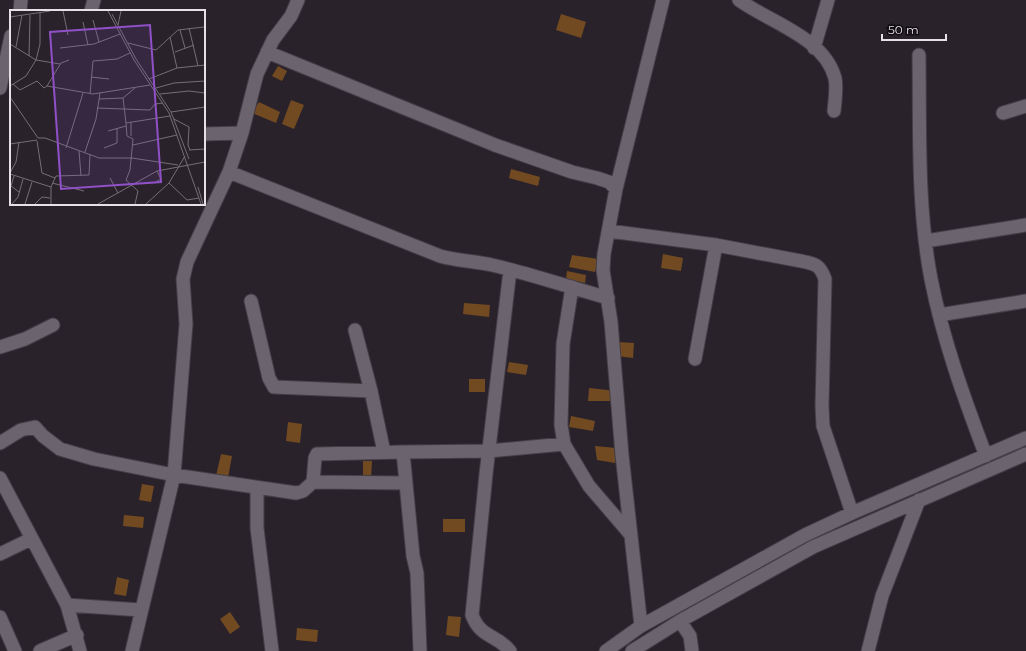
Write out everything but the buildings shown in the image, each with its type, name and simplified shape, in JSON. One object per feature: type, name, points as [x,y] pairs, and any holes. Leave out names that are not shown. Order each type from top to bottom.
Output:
[{"type":"street","points":[[20,10],[21,0]]},
{"type":"street","points":[[92,10],[94,0]]},
{"type":"street","points":[[132,651],[174,475],[186,324],[185,271],[187,262],[209,201],[229,172],[242,133],[257,74],[267,52],[291,16],[298,0]]},
{"type":"street","points":[[641,626],[630,535],[608,298],[603,270],[604,254],[616,189],[663,0]]},
{"type":"street","points":[[739,0],[801,37],[822,55],[835,78],[834,111]]},
{"type":"street","points":[[814,48],[828,0]]},
{"type":"street","points":[[0,88],[10,41]]},
{"type":"street","points":[[267,52],[495,145],[572,172],[609,182],[616,189]]},
{"type":"street","points":[[919,55],[920,178],[926,241],[939,315],[961,390],[986,456]]},
{"type":"street","points":[[1003,113],[1026,106]]},
{"type":"street","points":[[205,134],[242,133]]},
{"type":"street","points":[[229,172],[440,256],[456,260],[473,261],[510,270],[608,298]]},
{"type":"street","points":[[926,241],[1026,225]]},
{"type":"street","points":[[609,232],[716,245],[801,261],[821,268],[825,279],[822,406],[823,426],[852,513]]},
{"type":"street","points":[[695,359],[716,245]]},
{"type":"street","points":[[510,270],[472,615],[476,626],[487,635],[504,644],[510,651]]},
{"type":"street","points":[[572,287],[563,344],[561,425],[564,444],[588,486],[630,535]]},
{"type":"street","points":[[251,301],[269,378],[274,387],[371,391]]},
{"type":"street","points":[[939,315],[1026,301]]},
{"type":"street","points":[[0,347],[25,339],[53,325]]},
{"type":"street","points":[[355,330],[371,391],[384,452]]},
{"type":"street","points":[[0,443],[21,430],[35,427],[60,449],[94,459],[174,475],[296,493],[303,491],[313,482],[406,483]]},
{"type":"street","points":[[606,651],[641,626],[805,536],[852,513],[1026,438]]},
{"type":"street","points":[[313,482],[315,458],[317,454],[489,451],[564,444]]},
{"type":"street","points":[[403,452],[410,507],[413,556],[417,573],[420,651]]},
{"type":"street","points":[[632,651],[680,621],[813,547],[1026,454]]},
{"type":"street","points":[[0,478],[67,605],[77,635],[80,651]]},
{"type":"street","points":[[257,488],[257,528],[272,651]]},
{"type":"street","points":[[868,651],[882,596],[919,500]]},
{"type":"street","points":[[0,554],[31,539]]},
{"type":"street","points":[[67,605],[141,610]]},
{"type":"street","points":[[0,617],[14,651]]},
{"type":"street","points":[[680,621],[690,636],[692,651]]},
{"type":"street","points":[[40,651],[77,635]]}]
